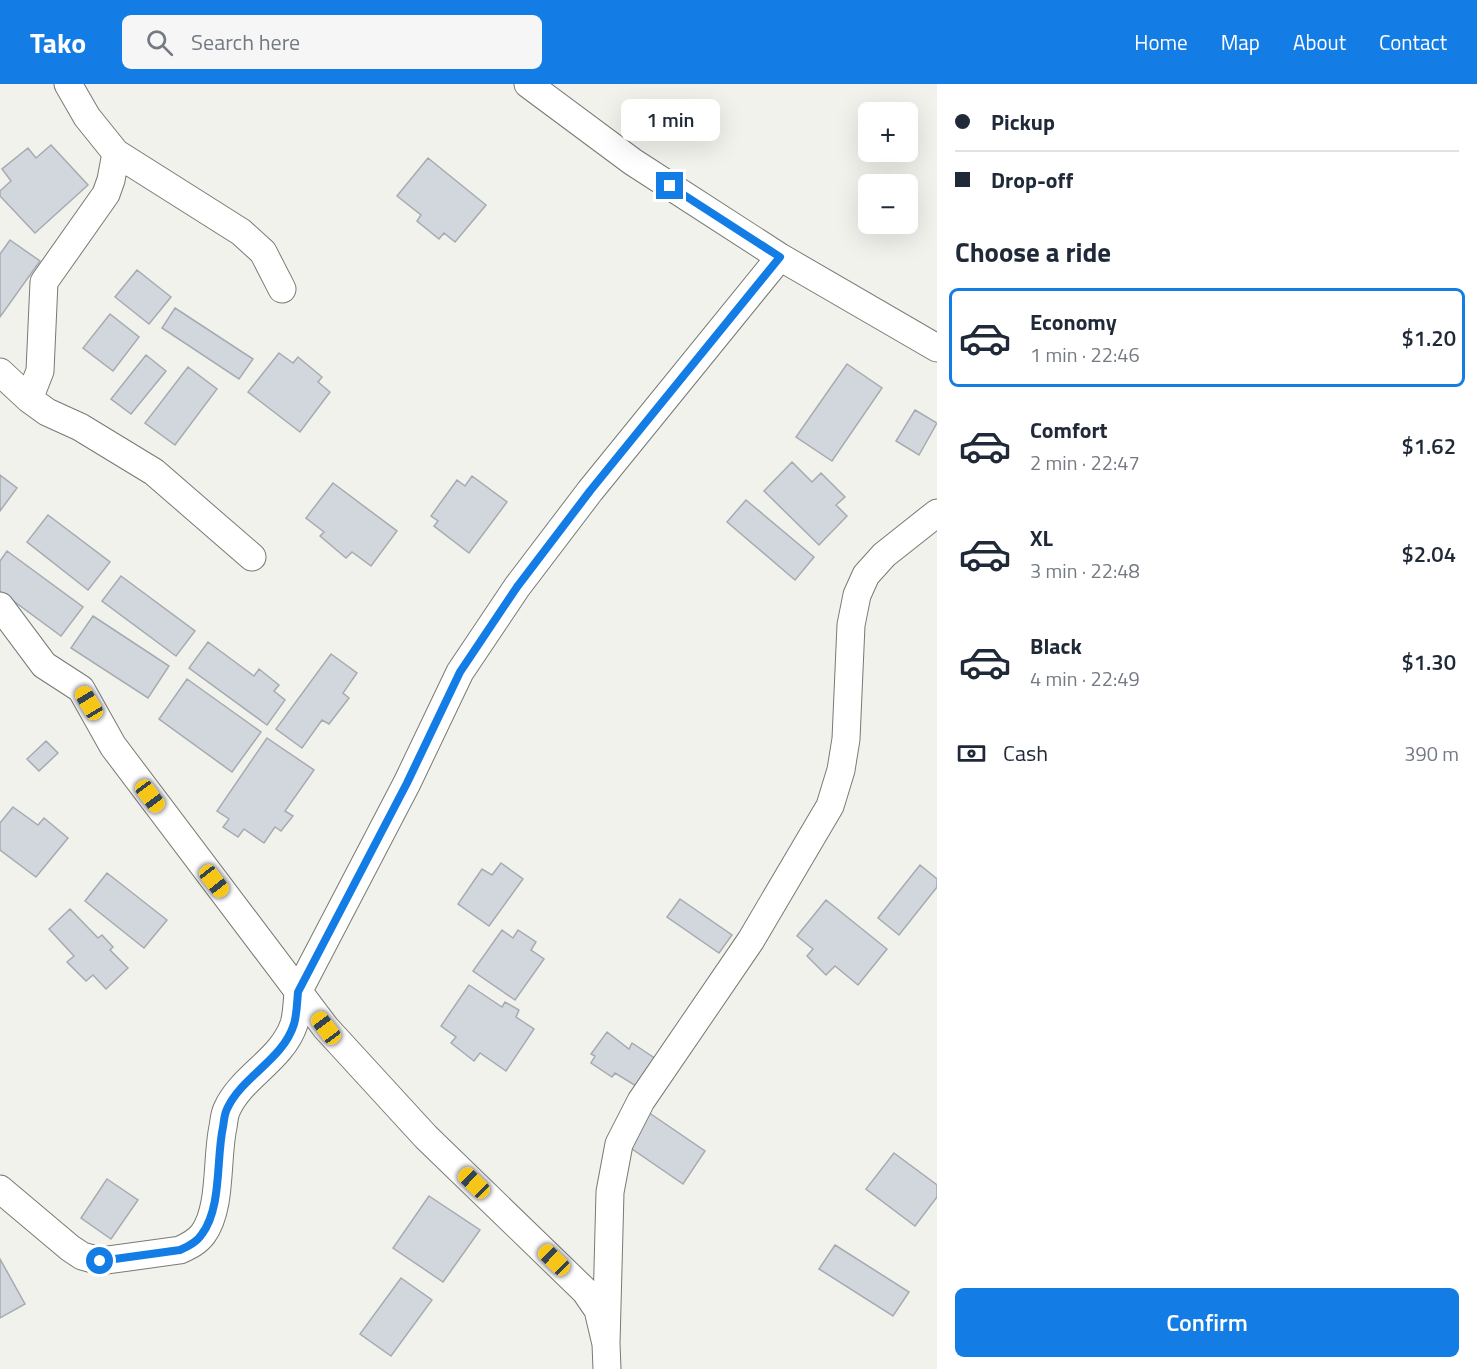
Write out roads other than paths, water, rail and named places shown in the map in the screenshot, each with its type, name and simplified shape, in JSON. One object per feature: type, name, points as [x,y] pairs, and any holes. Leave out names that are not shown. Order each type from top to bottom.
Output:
[{"type":"street","points":[[68,84],[87,117],[116,153],[241,232],[263,252],[282,289]]},
{"type":"street","points":[[528,84],[633,162],[780,257],[937,348]]},
{"type":"street","points":[[29,399],[40,371],[44,282],[105,194],[111,180],[116,153]]},
{"type":"street","points":[[0,1188],[82,1256],[100,1261],[180,1250],[192,1244],[203,1233],[214,1207],[220,1140],[226,1110],[244,1082],[272,1058],[288,1037],[294,1023],[298,992],[407,783],[460,672],[517,587],[590,491],[780,257]]},
{"type":"street","points":[[0,372],[47,412],[80,428],[154,472],[252,557]]},
{"type":"street","points":[[606,1356],[610,1192],[619,1144],[641,1101],[751,940],[830,806],[841,770],[846,739],[851,625],[857,595],[866,575],[884,555],[937,513]]},
{"type":"street","points":[[0,606],[44,665],[81,689],[113,746],[326,1028],[426,1137],[585,1291],[598,1310],[606,1356]]}]
